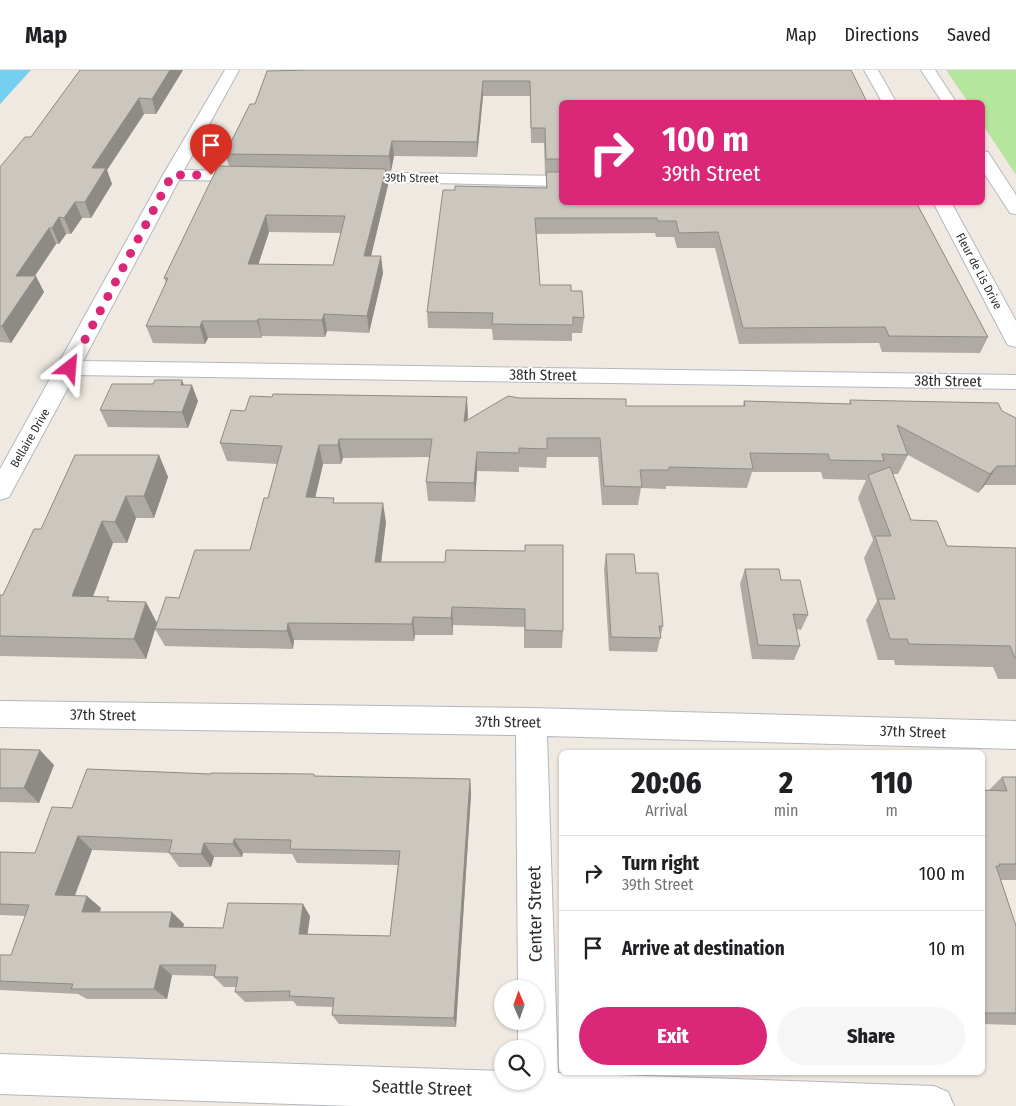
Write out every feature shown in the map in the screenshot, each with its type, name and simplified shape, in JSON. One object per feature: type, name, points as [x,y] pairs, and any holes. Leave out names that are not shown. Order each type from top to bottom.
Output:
[{"type":"street","name":"Bellaire Drive","points":[[0,491],[70,368],[172,175],[232,70]]},
{"type":"street","points":[[871,70],[888,100]]},
{"type":"street","points":[[928,70],[948,100]]},
{"type":"street","points":[[985,161],[1016,209]]},
{"type":"street","points":[[172,175],[272,176]]},
{"type":"street","name":"39th Street","points":[[332,177],[559,181]]},
{"type":"street","points":[[985,187],[1002,188]]},
{"type":"street","name":"Fleur de Lis Drive","points":[[944,205],[1016,340]]},
{"type":"street","name":"38th Street","points":[[70,368],[1016,382]]},
{"type":"street","name":"37th Street","points":[[0,714],[531,722],[1016,735]]},
{"type":"street","name":"Center Street","points":[[531,722],[539,1099]]},
{"type":"street","name":"Seattle Street","points":[[0,1074],[539,1099],[934,1106]]},
{"type":"green space","points":[[946,70],[1016,70],[1016,175],[985,128],[985,100],[967,100]]},
{"type":"water","points":[[0,70],[31,70],[0,104]]},
{"type":"building","points":[[80,70],[170,70],[152,99],[139,98],[92,168],[106,168],[85,202],[75,202],[64,218],[59,217],[52,228],[49,228],[16,276],[36,276],[2,326],[0,326],[0,167],[25,137],[31,137]]},
{"type":"building","points":[[851,70],[866,100],[559,100],[559,159],[546,159],[545,128],[531,128],[530,81],[483,81],[477,142],[392,141],[389,156],[225,154],[250,104],[255,104],[267,71]]},
{"type":"building","points":[[218,166],[386,169],[364,256],[381,256],[367,316],[324,314],[322,320],[258,319],[257,321],[202,321],[200,327],[146,326],[168,278],[164,278]],"holes":[[[266,215],[345,216],[333,265],[248,264]]]},
{"type":"building","points":[[546,172],[559,172],[559,205],[918,205],[988,337],[889,336],[885,327],[743,328],[718,232],[679,233],[676,221],[658,221],[657,218],[535,218],[540,285],[571,285],[571,291],[582,291],[584,318],[573,317],[573,325],[492,324],[493,313],[427,312],[443,190],[455,190],[455,186],[547,188]]},
{"type":"building","points":[[155,380],[182,380],[181,385],[192,385],[182,412],[100,410],[112,384],[153,384]]},
{"type":"building","points":[[273,394],[467,397],[464,422],[508,396],[519,398],[626,399],[626,406],[745,406],[744,401],[851,404],[850,400],[998,403],[1002,411],[1016,418],[1016,466],[997,466],[990,474],[897,425],[908,455],[882,454],[884,461],[830,460],[828,454],[750,453],[753,469],[669,467],[669,470],[640,470],[642,487],[604,486],[600,438],[547,438],[547,449],[519,448],[519,453],[477,452],[474,483],[426,482],[432,439],[339,439],[338,445],[319,445],[306,497],[334,498],[333,503],[383,503],[375,562],[445,562],[446,550],[525,551],[525,545],[563,545],[563,631],[525,630],[525,609],[452,607],[451,618],[413,617],[412,624],[288,623],[287,631],[155,629],[166,597],[179,598],[195,550],[250,550],[264,498],[268,498],[282,446],[220,443],[231,410],[245,411],[250,396],[272,397]]},
{"type":"building","points":[[75,455],[159,455],[144,496],[126,496],[115,522],[102,521],[72,596],[109,597],[107,601],[146,602],[134,639],[0,636],[0,595],[3,595],[34,529],[41,529]]},
{"type":"building","points":[[890,467],[911,520],[937,521],[947,546],[1016,548],[1016,658],[1010,646],[909,644],[907,639],[890,639],[878,599],[895,599],[875,536],[891,536],[868,475]]},
{"type":"building","points":[[606,554],[634,554],[636,573],[658,573],[663,626],[659,626],[661,638],[611,637]]},
{"type":"building","points":[[745,569],[779,569],[781,580],[800,580],[808,615],[793,614],[800,646],[758,645]]},
{"type":"building","points":[[0,749],[40,750],[24,788],[0,788]]},
{"type":"building","points":[[87,769],[211,774],[314,774],[314,776],[470,779],[454,1018],[332,1015],[334,998],[289,996],[290,991],[235,992],[238,977],[214,977],[216,965],[160,965],[154,989],[71,989],[73,984],[0,981],[0,955],[11,955],[29,905],[0,904],[0,852],[35,853],[52,807],[72,808]],"holes":[[[78,836],[172,840],[169,853],[201,854],[204,843],[233,844],[234,839],[291,840],[290,849],[400,851],[390,936],[299,934],[303,904],[228,903],[223,928],[169,927],[172,912],[82,912],[87,896],[55,895]]]},
{"type":"building","points":[[1002,777],[1016,777],[1016,864],[999,864],[1000,866],[996,866],[1016,926],[1016,1013],[985,1013],[985,790],[1007,791]]},
{"type":"route","points":[[70,368],[172,175],[211,175]]}]
